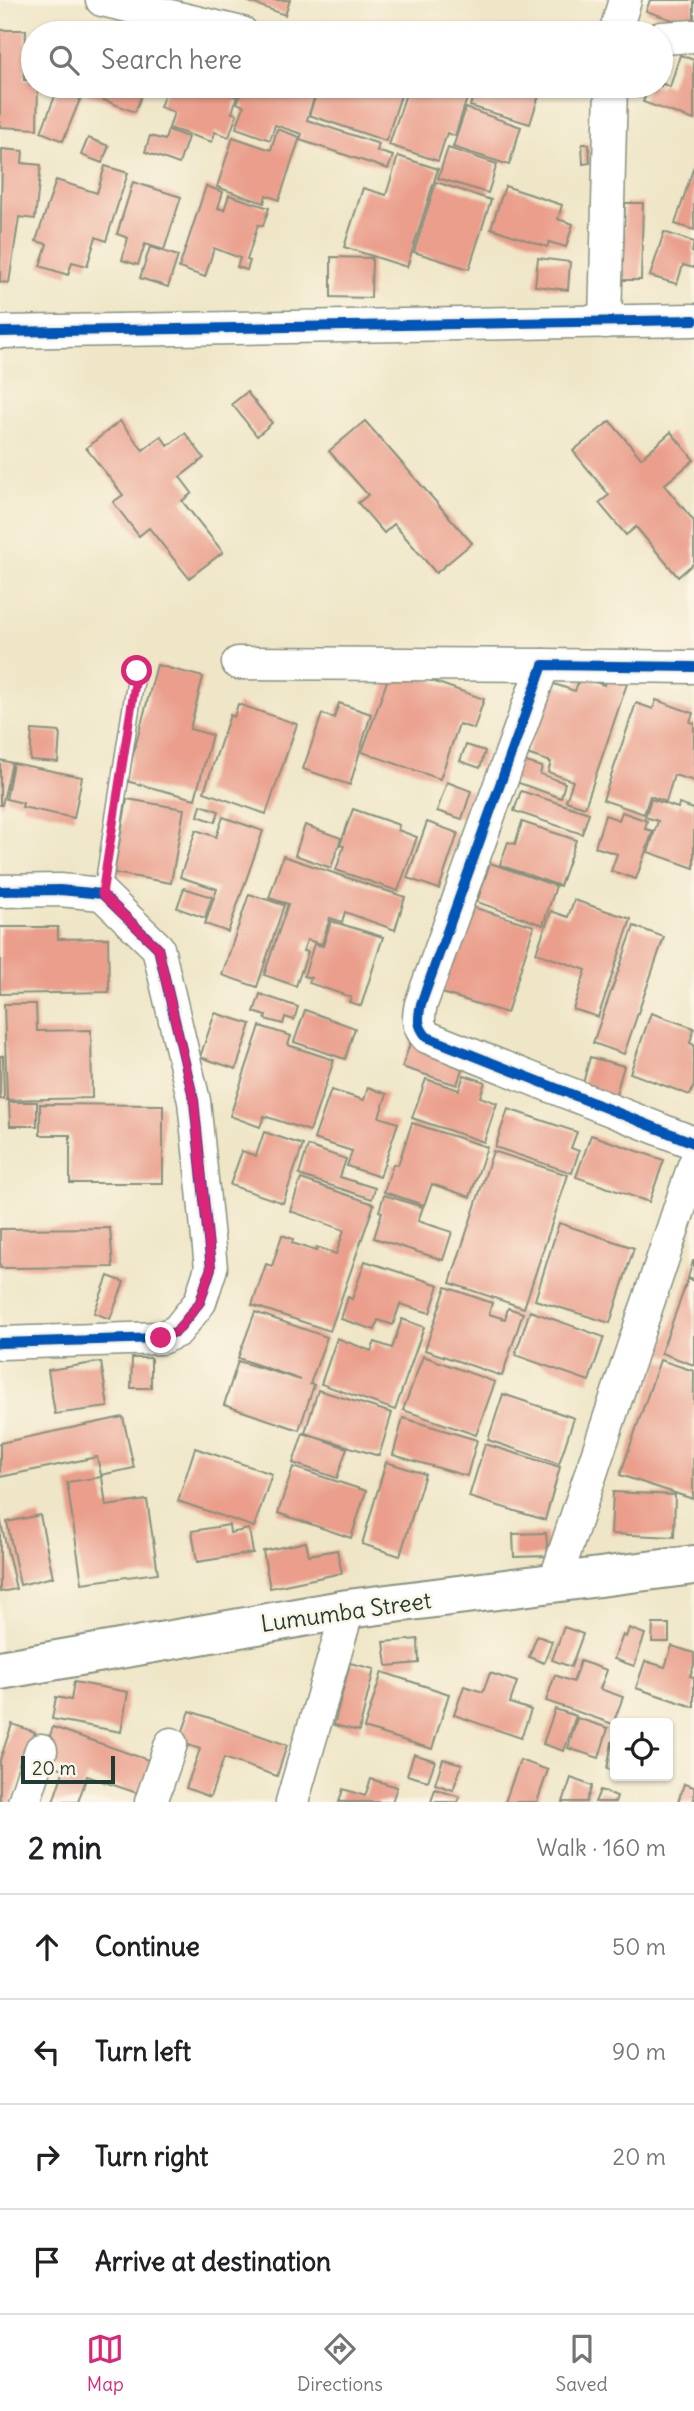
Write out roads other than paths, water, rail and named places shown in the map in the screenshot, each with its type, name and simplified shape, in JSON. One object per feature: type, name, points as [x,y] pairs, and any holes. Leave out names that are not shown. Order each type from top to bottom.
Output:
[{"type":"main road","name":"Lumumba Street","points":[[0,1670],[348,1609],[694,1564]]},
{"type":"street","points":[[102,0],[191,21]]},
{"type":"street","points":[[619,21],[625,0]]},
{"type":"street","points":[[673,37],[694,36]]},
{"type":"street","points":[[606,322],[611,98]]},
{"type":"street","points":[[0,332],[694,320]]},
{"type":"street","points":[[238,663],[694,667]]},
{"type":"street","points":[[543,665],[421,1004],[418,1021],[421,1030],[428,1037],[694,1143]]},
{"type":"street","points":[[0,891],[60,890],[102,894],[158,948],[194,1101],[211,1268],[200,1302],[177,1331],[161,1338],[0,1343]]},
{"type":"street","points":[[554,1584],[694,1165]]},
{"type":"street","points":[[292,1802],[348,1609]]},
{"type":"street","points":[[151,1802],[171,1744]]},
{"type":"street","points":[[24,1802],[41,1750]]},
{"type":"lane","points":[[102,894],[137,671]]}]
